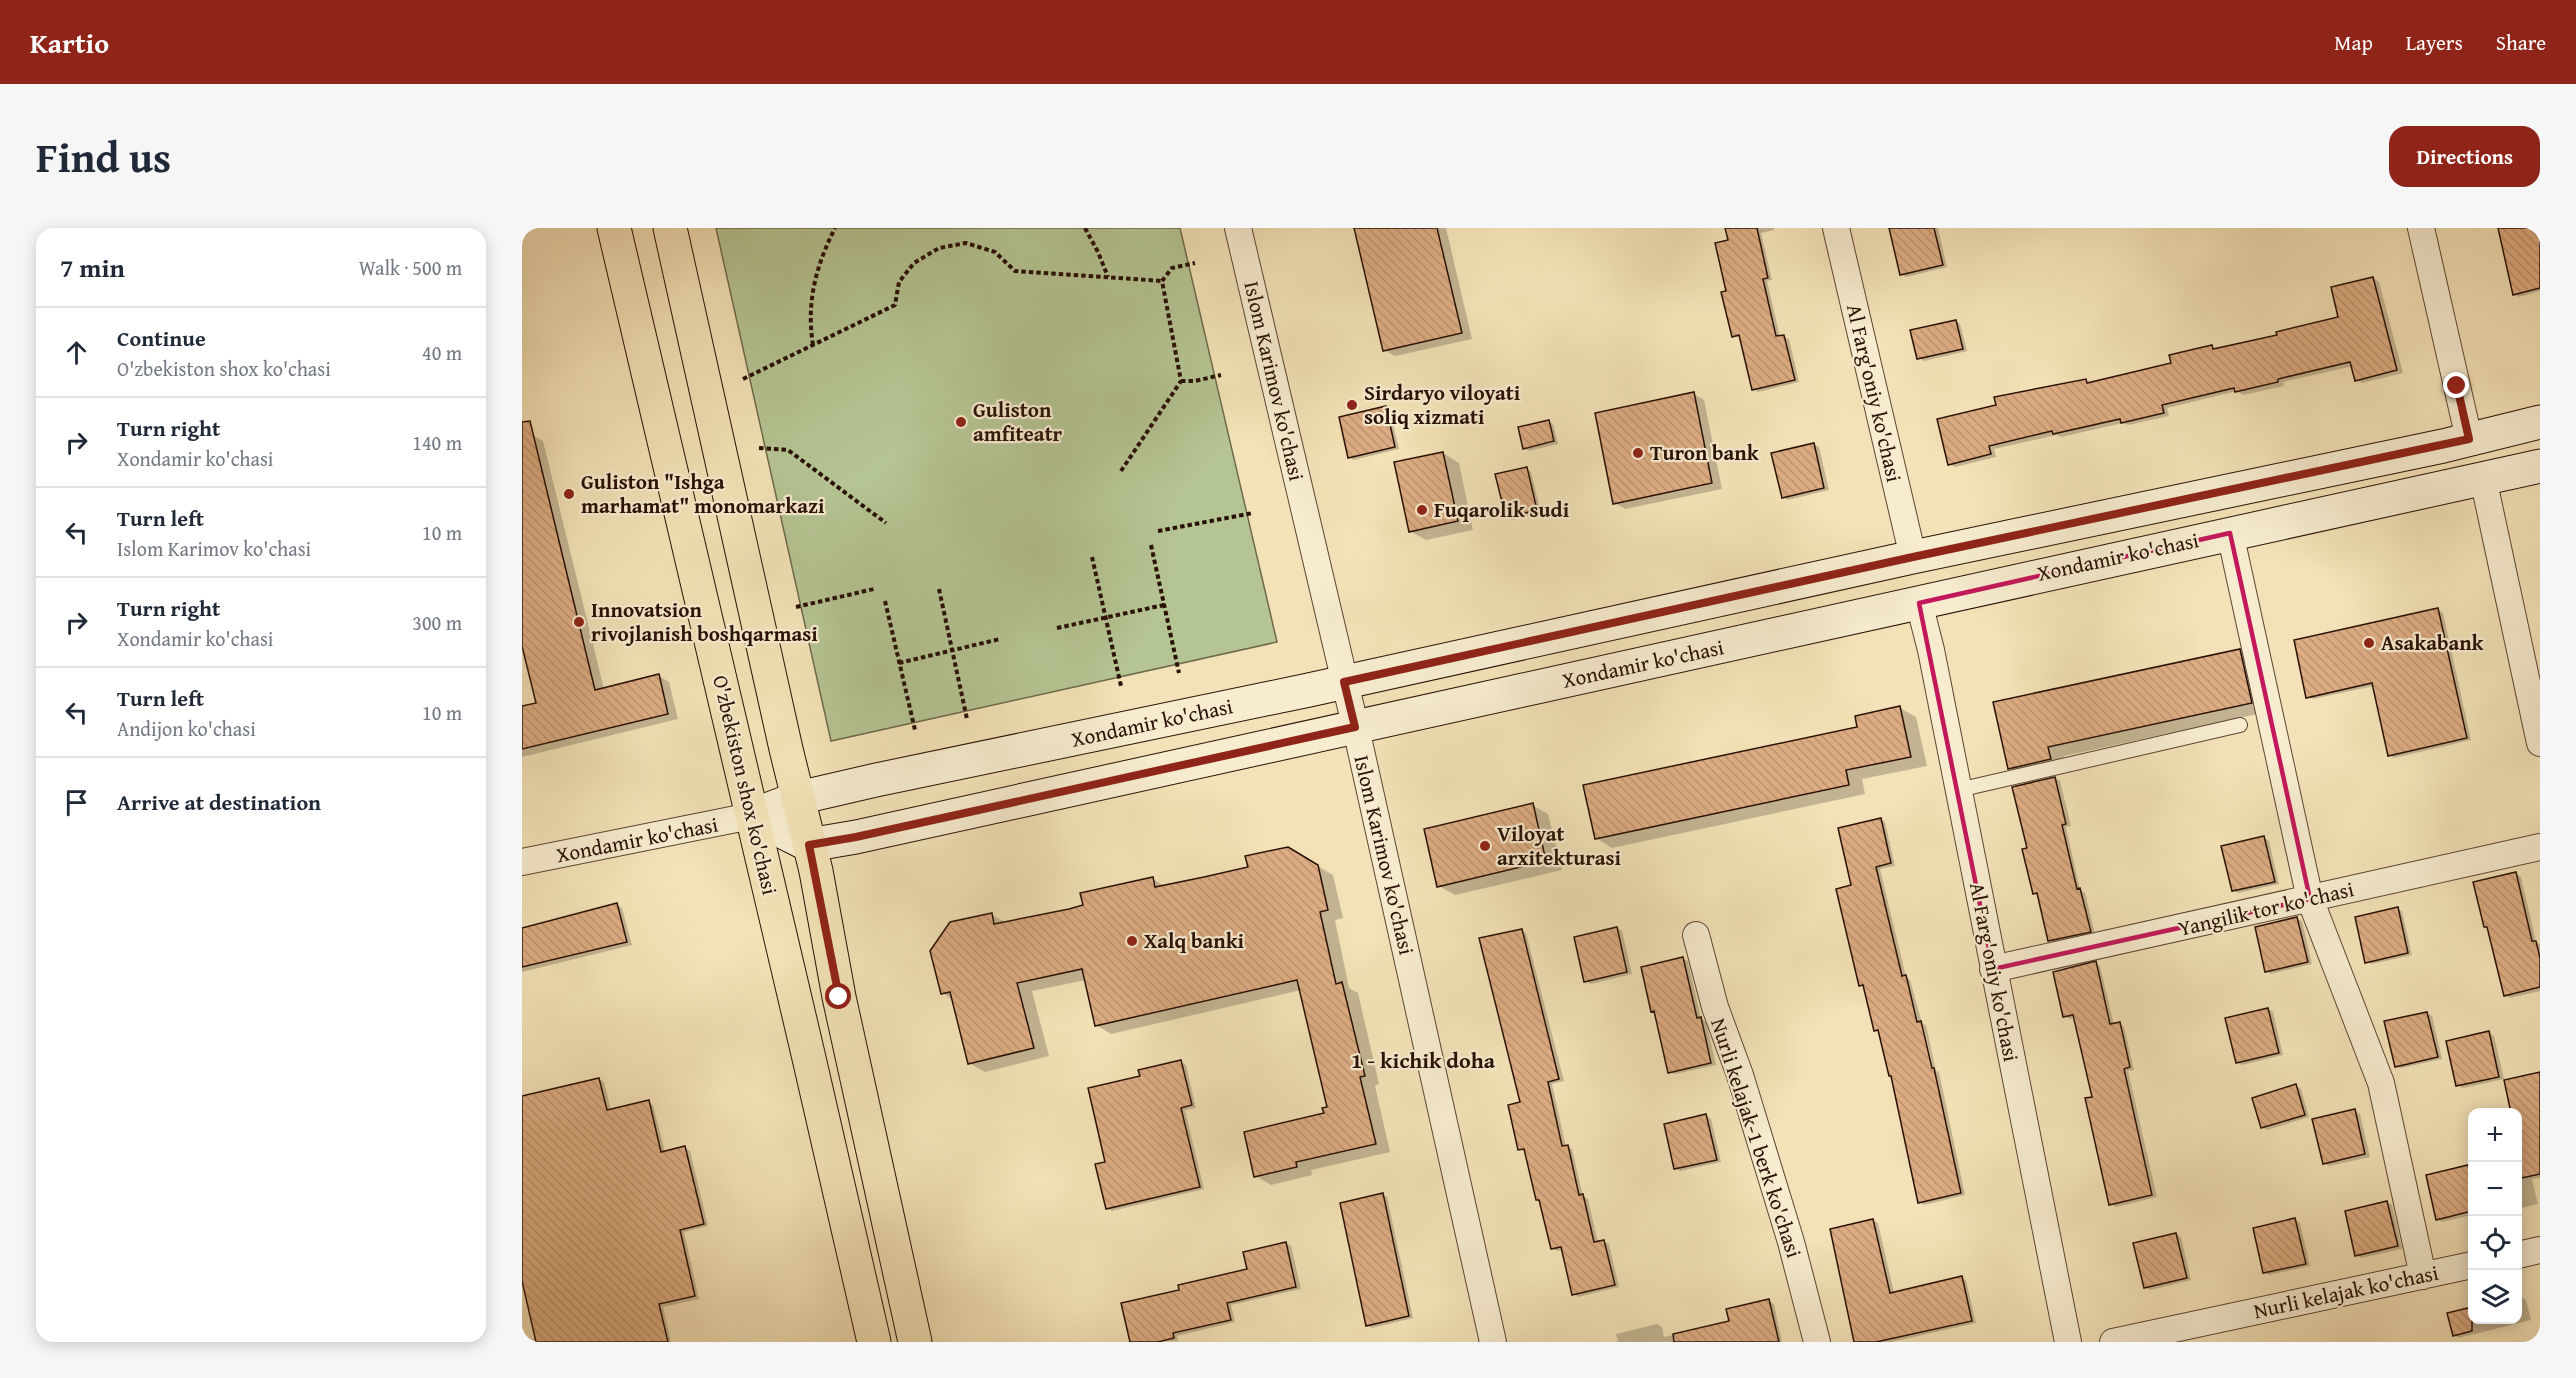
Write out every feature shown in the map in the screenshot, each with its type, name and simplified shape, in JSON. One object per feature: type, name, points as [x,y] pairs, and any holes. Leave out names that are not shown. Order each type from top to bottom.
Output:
[{"type":"main road","name":"O'zbekiston shox ko'chasi","points":[[614,228],[751,816],[800,1015],[874,1342]]},
{"type":"main road","points":[[670,228],[809,845],[839,997],[915,1342]]},
{"type":"main road","name":"Xondamir ko'chasi","points":[[751,816],[798,798],[1344,682],[2540,422]]},
{"type":"main road","name":"Xondamir ko'chasi","points":[[809,845],[856,837],[2540,466]]},
{"type":"main road","points":[[751,816],[809,845]]},
{"type":"street","name":"Islom Karimov ko'chasi","points":[[1238,228],[1355,727],[1493,1342]]},
{"type":"street","name":"Al Farg'oniy ko'chasi","points":[[1836,228],[1913,557]]},
{"type":"street","points":[[2421,228],[2469,439]]},
{"type":"street","points":[[2483,478],[2537,712],[2540,743]]},
{"type":"street","points":[[2230,533],[2310,899],[2381,1083],[2423,1276]]},
{"type":"street","name":"Al Farg'oniy ko'chasi","points":[[1919,603],[1931,650],[1992,969],[2068,1342]]},
{"type":"street","name":"Xondamir ko'chasi","points":[[522,862],[751,816]]},
{"type":"street","name":"Yangilik tor ko'chasi","points":[[1992,969],[2540,847]]},
{"type":"street","name":"Nurli kelajak-1 berk ko'chasi","points":[[1696,935],[1715,1007],[1740,1075],[1791,1242],[1817,1342]]},
{"type":"street","points":[[2522,1254],[2540,1250]]},
{"type":"street","name":"Nurli kelajak ko'chasi","points":[[2114,1342],[2468,1266]]},
{"type":"lane","points":[[1958,790],[2240,725]]},
{"type":"path","points":[[813,345],[811,299],[814,280],[835,228]]},
{"type":"path","points":[[1085,228],[1108,277]]},
{"type":"path","points":[[743,379],[895,305],[899,282],[914,263],[939,248],[966,243],[995,252],[1016,271],[1162,280]]},
{"type":"path","points":[[1162,280],[1172,268],[1195,263]]},
{"type":"path","points":[[1121,471],[1181,381],[1162,280]]},
{"type":"path","points":[[1181,381],[1195,381],[1221,375]]},
{"type":"path","points":[[759,448],[788,450],[886,523]]},
{"type":"path","points":[[1158,531],[1253,513]]},
{"type":"path","points":[[1151,544],[1179,673]]},
{"type":"path","points":[[1092,557],[1121,686]]},
{"type":"path","points":[[796,607],[874,589]]},
{"type":"path","points":[[939,589],[967,719]]},
{"type":"path","points":[[885,601],[915,730]]},
{"type":"path","points":[[1057,628],[1164,605]]},
{"type":"path","points":[[899,663],[1000,639]]},
{"type":"highlighted area","points":[[2230,533],[2310,899],[1993,969],[1919,603]]},
{"type":"green space","points":[[716,228],[1180,228],[1277,642],[831,741]]},
{"type":"building","points":[[1354,228],[1437,228],[1462,333],[1383,351]]},
{"type":"building","points":[[1725,228],[1757,228],[1768,278],[1763,279],[1776,336],[1784,335],[1795,380],[1752,390],[1739,335],[1732,337],[1721,292],[1726,291],[1715,243],[1728,240]]},
{"type":"building","points":[[1889,228],[1934,228],[1943,265],[1900,275]]},
{"type":"building","points":[[2498,228],[2540,228],[2540,288],[2513,295]]},
{"type":"building","points":[[2373,277],[2397,370],[2355,381],[2350,362],[2235,392],[2234,388],[2162,405],[2164,413],[2121,423],[2120,419],[2053,434],[2052,431],[1989,446],[1991,454],[1948,465],[1937,419],[1996,405],[1994,397],[2086,379],[2087,383],[2171,363],[2169,355],[2212,345],[2213,349],[2277,335],[2276,332],[2338,317],[2331,287]]},
{"type":"building","points":[[1956,320],[1963,349],[1917,359],[1910,330]]},
{"type":"building","points":[[1694,392],[1712,483],[1613,504],[1595,413]]},
{"type":"building","points":[[1386,406],[1395,447],[1348,458],[1339,417]]},
{"type":"building","points":[[1549,420],[1554,441],[1523,449],[1518,427]]},
{"type":"building","points":[[530,421],[595,690],[659,674],[668,714],[522,749],[522,706],[536,703],[522,646],[522,422]]},
{"type":"building","points":[[1814,443],[1824,488],[1782,498],[1771,453]]},
{"type":"building","points":[[1443,452],[1458,521],[1409,532],[1394,462]]},
{"type":"building","points":[[1527,467],[1537,510],[1506,518],[1495,474]]},
{"type":"building","points":[[2438,608],[2467,738],[2388,756],[2372,683],[2306,698],[2294,640]]},
{"type":"building","points":[[2240,649],[2252,703],[2048,747],[2051,759],[2008,769],[1993,702]]},
{"type":"building","points":[[1900,706],[1911,757],[1846,770],[1849,785],[1595,839],[1583,785],[1857,727],[1855,716]]},
{"type":"building","points":[[2055,777],[2066,824],[2062,825],[2077,889],[2080,888],[2091,932],[2048,941],[2037,893],[2033,894],[2022,849],[2027,848],[2012,787]]},
{"type":"building","points":[[1533,803],[1546,861],[1437,887],[1424,829]]},
{"type":"building","points":[[1881,818],[1891,863],[1876,867],[1902,976],[1906,975],[1917,1022],[1921,1021],[1932,1068],[1934,1068],[1961,1193],[1918,1203],[1891,1076],[1889,1076],[1878,1030],[1874,1031],[1863,985],[1859,986],[1836,889],[1851,885],[1838,828]]},
{"type":"building","points":[[2264,836],[2275,882],[2232,891],[2221,846]]},
{"type":"building","points":[[1288,847],[1318,865],[1328,910],[1320,912],[1336,984],[1342,982],[1365,1076],[1360,1077],[1376,1144],[1296,1162],[1297,1167],[1254,1177],[1244,1132],[1324,1113],[1322,1108],[1327,1107],[1297,980],[1095,1026],[1082,969],[1017,983],[1034,1048],[968,1064],[950,992],[941,994],[930,951],[950,922],[992,913],[994,924],[1069,909],[1083,905],[1080,893],[1153,877],[1155,887],[1204,877],[1248,867],[1245,856]]},
{"type":"building","points":[[2516,872],[2532,941],[2536,941],[2540,958],[2540,987],[2504,996],[2473,882]]},
{"type":"building","points":[[617,903],[627,942],[522,967],[522,928]]},
{"type":"building","points":[[2398,907],[2408,953],[2365,963],[2355,917]]},
{"type":"building","points":[[2297,917],[2308,962],[2265,972],[2255,927]]},
{"type":"building","points":[[1617,927],[1627,972],[1584,982],[1574,937]]},
{"type":"building","points":[[1522,929],[1559,1079],[1548,1082],[1562,1146],[1568,1145],[1579,1195],[1583,1194],[1594,1242],[1604,1240],[1615,1285],[1572,1295],[1561,1247],[1551,1249],[1524,1149],[1518,1150],[1508,1105],[1520,1102],[1479,938]]},
{"type":"building","points":[[1683,957],[1697,1018],[1701,1017],[1711,1063],[1668,1073],[1641,967]]},
{"type":"building","points":[[2096,961],[2110,1024],[2120,1022],[2130,1067],[2124,1069],[2152,1195],[2109,1205],[2085,1098],[2092,1097],[2073,1015],[2063,1017],[2053,972]]},
{"type":"building","points":[[2268,1008],[2279,1053],[2236,1063],[2225,1018]]},
{"type":"building","points":[[2427,1012],[2438,1057],[2395,1067],[2384,1021]]},
{"type":"building","points":[[2489,1031],[2499,1077],[2456,1086],[2446,1041]]},
{"type":"building","points":[[1181,1060],[1192,1105],[1181,1108],[1200,1187],[1106,1209],[1095,1164],[1105,1162],[1088,1088],[1140,1076],[1138,1070]]},
{"type":"building","points":[[2540,1072],[2540,1174],[2522,1178],[2522,1108],[2510,1108],[2504,1080]]},
{"type":"building","points":[[599,1078],[607,1110],[649,1100],[661,1152],[685,1146],[704,1224],[680,1230],[695,1296],[659,1304],[668,1342],[536,1342],[522,1281],[522,1096]]},
{"type":"building","points":[[2296,1084],[2305,1115],[2261,1128],[2252,1098]]},
{"type":"building","points":[[2355,1109],[2365,1154],[2323,1164],[2312,1119]]},
{"type":"building","points":[[1706,1114],[1717,1160],[1674,1169],[1664,1124]]},
{"type":"building","points":[[2468,1165],[2468,1212],[2436,1220],[2426,1175]]},
{"type":"building","points":[[1383,1193],[1409,1316],[1366,1326],[1340,1203]]},
{"type":"building","points":[[2387,1201],[2398,1246],[2355,1256],[2345,1211]]},
{"type":"building","points":[[2295,1218],[2306,1264],[2263,1273],[2253,1228]]},
{"type":"building","points":[[1873,1219],[1890,1293],[1962,1276],[1972,1321],[1876,1342],[1854,1342],[1830,1229]]},
{"type":"building","points":[[2176,1233],[2187,1278],[2144,1288],[2133,1243]]},
{"type":"building","points":[[1286,1242],[1296,1287],[1227,1303],[1231,1320],[1173,1333],[1174,1338],[1158,1342],[1130,1342],[1121,1303],[1179,1290],[1178,1285],[1247,1269],[1243,1252]]},
{"type":"building","points":[[1769,1299],[1779,1342],[1674,1342],[1673,1334],[1729,1321],[1726,1309]]},
{"type":"building","points":[[2468,1308],[2468,1324],[2472,1324],[2472,1331],[2453,1336],[2447,1313]]},
{"type":"place","name":"Sirdaryo viloyati soliq xizmati","points":[[1352,405]]},
{"type":"place","name":"Guliston amfiteatr","points":[[961,422]]},
{"type":"place","name":"Turon bank","points":[[1638,453]]},
{"type":"place","name":"Guliston \"Ishga marhamat\" monomarkazi","points":[[569,494]]},
{"type":"place","name":"Fuqarolik sudi","points":[[1422,510]]},
{"type":"place","name":"Innovatsion rivojlanish boshqarmasi","points":[[579,622]]},
{"type":"place","name":"Asakabank","points":[[2369,643]]},
{"type":"place","name":"Viloyat arxitekturasi","points":[[1485,846]]},
{"type":"place","name":"Xalq banki","points":[[1132,941]]},
{"type":"district","name":"1 - kichik doha","points":[[1423,1060]]},
{"type":"route","points":[[839,997],[816,871],[809,845],[856,837],[1355,727],[1344,682],[1913,557],[2469,439],[2457,386]]}]
